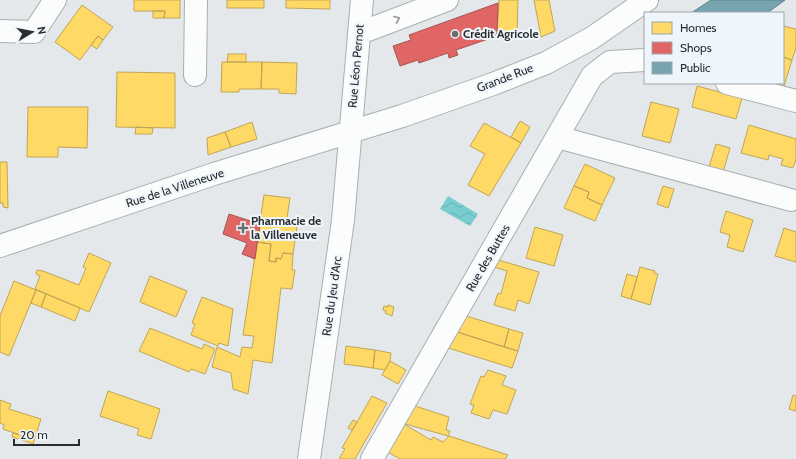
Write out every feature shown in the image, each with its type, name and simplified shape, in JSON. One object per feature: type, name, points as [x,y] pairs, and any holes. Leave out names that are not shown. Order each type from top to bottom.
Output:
[{"type":"street","points":[[0,31],[34,32],[55,0]]},
{"type":"street","points":[[195,75],[196,0]]},
{"type":"street","name":"Rue Léon Pernot","points":[[350,132],[362,0]]},
{"type":"street","points":[[360,30],[368,30],[447,0]]},
{"type":"street","name":"Grande Rue","points":[[350,132],[402,116],[546,63],[592,38],[647,0]]},
{"type":"street","name":"Rue des Buttes","points":[[372,459],[592,76],[610,62],[644,60]]},
{"type":"street","points":[[730,84],[796,101]]},
{"type":"street","name":"Rue de la Villeneuve","points":[[0,246],[214,174],[350,132]]},
{"type":"street","name":"Rue du Jeu d'Arc","points":[[309,459],[343,220],[350,132]]},
{"type":"street","points":[[557,136],[791,200]]},
{"type":"water","points":[[448,196],[478,214],[470,226],[440,209]]},
{"type":"building: Homes","points":[[134,0],[180,0],[180,18],[164,18],[165,11],[134,11]]},
{"type":"building: Homes","points":[[227,0],[264,0],[264,8],[227,8]]},
{"type":"building: Homes","points":[[286,0],[330,0],[330,9],[286,8]]},
{"type":"building: Homes","points":[[499,0],[518,0],[517,33],[497,32]]},
{"type":"building: Homes","points":[[534,0],[549,0],[555,31],[541,37]]},
{"type":"building: Homes","points":[[82,5],[113,27],[103,40],[98,36],[80,60],[55,42]]},
{"type":"building: Homes","points":[[153,11],[165,11],[164,18],[153,18]]},
{"type":"building: Homes","points":[[784,26],[796,29],[796,48],[792,60],[784,57]]},
{"type":"building: Homes","points":[[98,36],[103,40],[97,49],[91,45]]},
{"type":"building: Homes","points":[[228,54],[246,54],[246,62],[227,62]]},
{"type":"building: Homes","points":[[784,57],[792,60],[784,86],[777,84],[784,84]]},
{"type":"building: Homes","points":[[222,62],[262,62],[261,89],[239,89],[239,92],[221,92]]},
{"type":"building: Homes","points":[[262,62],[297,63],[296,94],[279,93],[279,89],[261,89]]},
{"type":"building: Homes","points":[[117,72],[175,73],[175,128],[116,127]]},
{"type":"building: Homes","points":[[697,86],[742,98],[736,119],[692,107]]},
{"type":"building: Homes","points":[[651,102],[679,109],[670,143],[642,136]]},
{"type":"building: Homes","points":[[28,107],[88,107],[87,148],[58,147],[58,157],[27,157]]},
{"type":"building: Homes","points":[[520,121],[530,127],[521,143],[511,137]]},
{"type":"building: Homes","points":[[252,122],[257,139],[231,147],[225,132]]},
{"type":"building: Homes","points":[[484,123],[521,143],[489,196],[468,185],[485,154],[470,146]]},
{"type":"building: Homes","points":[[749,125],[796,139],[796,159],[793,168],[781,165],[783,159],[769,155],[768,160],[741,153]]},
{"type":"building: Homes","points":[[136,127],[153,128],[152,134],[135,134]]},
{"type":"building: Homes","points":[[225,132],[231,147],[208,155],[207,138]]},
{"type":"building: Homes","points":[[716,144],[730,148],[723,172],[709,167]]},
{"type":"building: Homes","points":[[0,162],[7,162],[8,208],[3,207],[3,203],[0,203]]},
{"type":"building: Homes","points":[[585,164],[615,178],[602,205],[587,198],[589,192],[574,186]]},
{"type":"building: Homes","points":[[574,186],[589,192],[587,198],[602,205],[595,221],[564,208]]},
{"type":"building: Homes","points":[[663,186],[674,189],[668,208],[657,204]]},
{"type":"building: Homes","points":[[264,195],[290,198],[287,218],[298,220],[293,254],[283,253],[281,259],[276,258],[276,262],[269,261],[271,244],[257,242]]},
{"type":"building: Homes","points":[[726,211],[753,220],[743,252],[727,247],[730,235],[720,232]]},
{"type":"building: Homes","points":[[535,227],[563,235],[554,266],[526,258]]},
{"type":"building: Homes","points":[[784,228],[796,232],[796,262],[775,256]]},
{"type":"building: Homes","points":[[257,242],[271,244],[269,261],[276,262],[276,258],[281,259],[283,253],[293,254],[292,270],[295,270],[292,289],[281,288],[272,363],[253,360],[248,394],[233,389],[231,373],[212,367],[217,347],[240,357],[242,347],[252,348],[254,336],[243,335]]},
{"type":"building: Homes","points":[[89,253],[111,263],[89,312],[35,289],[40,276],[36,274],[37,270],[79,285],[86,268],[83,267]]},
{"type":"building: Homes","points":[[495,259],[539,272],[529,304],[518,300],[515,311],[494,305],[498,293],[501,294],[507,271],[491,266]]},
{"type":"building: Homes","points":[[640,267],[655,271],[654,273],[658,274],[650,305],[631,299]]},
{"type":"building: Homes","points":[[627,274],[637,277],[631,299],[621,296]]},
{"type":"building: Homes","points":[[150,276],[187,291],[176,317],[140,302]]},
{"type":"building: Homes","points":[[14,281],[36,290],[9,356],[0,352],[0,316]]},
{"type":"building: Homes","points":[[36,290],[46,294],[41,307],[31,303]]},
{"type":"building: Homes","points":[[46,294],[80,308],[75,321],[41,307]]},
{"type":"building: Homes","points":[[202,297],[233,309],[228,346],[219,343],[218,346],[191,335],[195,324],[192,323]]},
{"type":"building: Homes","points":[[388,305],[394,307],[392,316],[385,313],[386,311],[383,310],[384,306],[388,307]]},
{"type":"building: Homes","points":[[463,315],[509,329],[504,347],[454,331]]},
{"type":"building: Homes","points":[[150,328],[202,349],[204,344],[215,349],[205,374],[191,369],[189,372],[139,351]]},
{"type":"building: Homes","points":[[509,329],[523,333],[518,351],[504,347]]},
{"type":"building: Homes","points":[[454,331],[518,351],[512,368],[445,347]]},
{"type":"building: Homes","points":[[346,346],[375,350],[373,368],[344,364]]},
{"type":"building: Homes","points":[[375,350],[391,353],[390,361],[385,370],[373,368]]},
{"type":"building: Homes","points":[[390,361],[406,370],[398,384],[382,375]]},
{"type":"building: Homes","points":[[488,370],[506,376],[502,385],[516,390],[507,414],[493,410],[489,419],[471,413],[474,405],[470,404],[481,376],[484,377]]},
{"type":"building: Homes","points":[[108,391],[160,409],[151,439],[137,435],[139,429],[100,416]]},
{"type":"building: Homes","points":[[793,395],[796,396],[796,411],[789,409]]},
{"type":"building: Homes","points":[[372,396],[387,403],[355,459],[339,459],[345,449],[342,448]]},
{"type":"building: Homes","points":[[0,400],[11,404],[9,409],[41,419],[33,444],[25,441],[26,437],[3,429],[4,425],[0,423]]},
{"type":"building: Homes","points":[[412,405],[449,417],[446,430],[450,431],[448,436],[402,423]]},
{"type":"building: Homes","points":[[353,420],[357,422],[352,430],[348,428]]},
{"type":"building: Homes","points":[[402,423],[431,440],[433,437],[443,442],[449,436],[508,455],[505,459],[400,459],[386,451]]},
{"type":"building: Homes","points":[[13,433],[26,437],[25,441],[12,437]]},
{"type":"building: Shops","name":"Crédit Agricole","points":[[498,3],[497,36],[456,50],[458,55],[449,58],[448,53],[419,63],[418,60],[400,66],[393,46],[411,40],[409,35]]},
{"type":"building: Shops","points":[[229,214],[260,224],[255,259],[242,254],[247,243],[223,234]]},
{"type":"building: Public","points":[[711,0],[785,0],[768,12],[693,12]]},
{"type":"place","name":"Crédit Agricole","points":[[455,34]]},
{"type":"place","name":"Pharmacie de la Villeneuve","points":[[243,228]]}]
